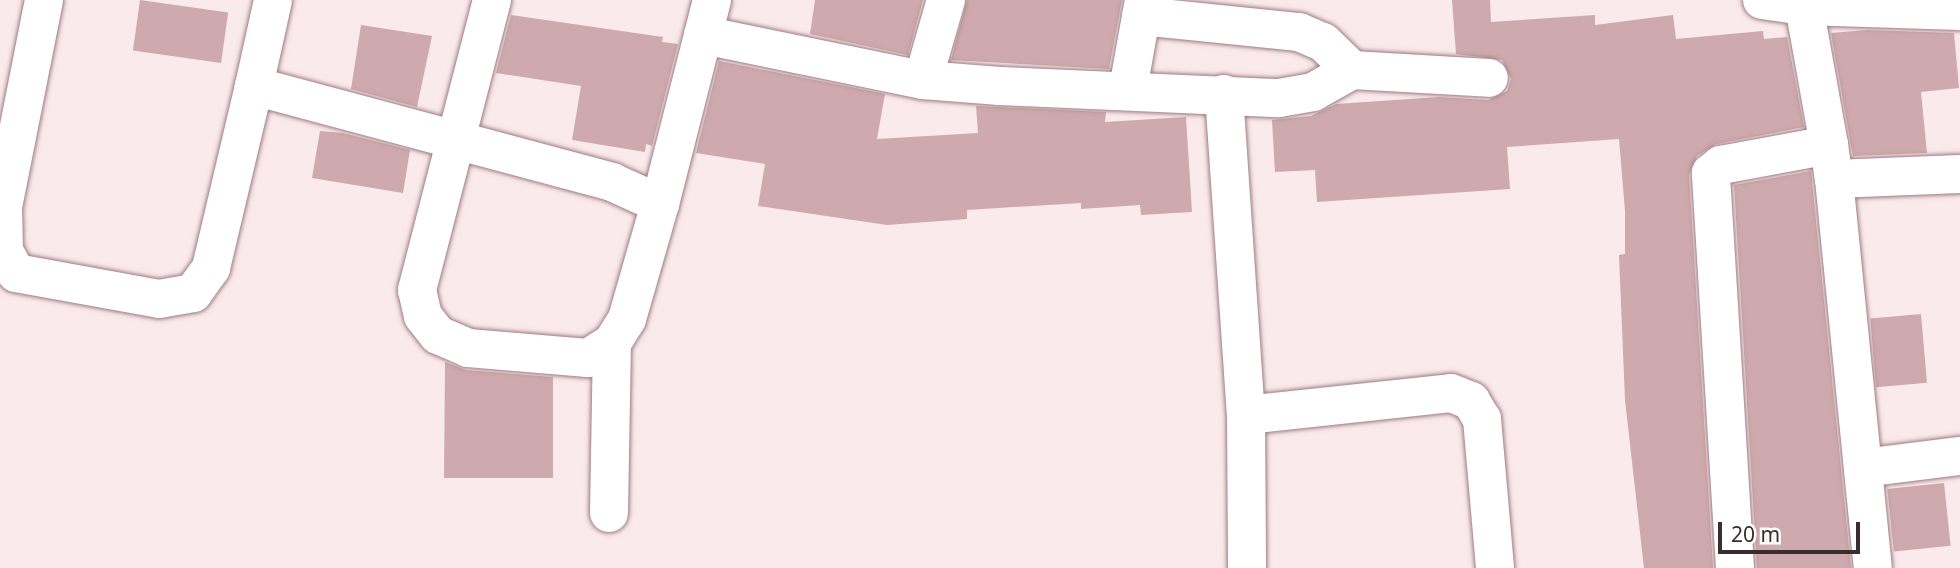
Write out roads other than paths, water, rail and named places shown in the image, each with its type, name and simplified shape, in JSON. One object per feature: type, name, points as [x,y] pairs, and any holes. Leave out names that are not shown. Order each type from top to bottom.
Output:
[{"type":"street","points":[[44,0],[3,207],[4,251],[16,273],[159,299],[193,293],[211,268],[273,0]]},
{"type":"street","points":[[492,0],[417,290],[423,316],[438,335],[468,348],[588,358],[612,343],[627,318],[660,204],[707,17],[923,80],[1279,98],[1313,92],[1352,70],[1489,78]]},
{"type":"street","points":[[923,80],[946,0]]},
{"type":"street","points":[[1762,0],[1804,6],[1960,11]]},
{"type":"street","points":[[1804,6],[1831,162],[1873,568]]},
{"type":"street","points":[[1128,89],[1143,8],[1299,32],[1323,42],[1352,70]]},
{"type":"street","points":[[254,86],[456,137],[612,181],[660,204]]},
{"type":"street","points":[[1224,94],[1246,415],[1247,568]]},
{"type":"street","points":[[1735,568],[1711,176],[1721,164],[1831,162],[1960,174]]},
{"type":"street","points":[[609,513],[612,343]]},
{"type":"street","points":[[1246,415],[1451,393],[1471,401],[1482,419],[1495,568]]},
{"type":"street","points":[[1863,468],[1960,456]]}]
